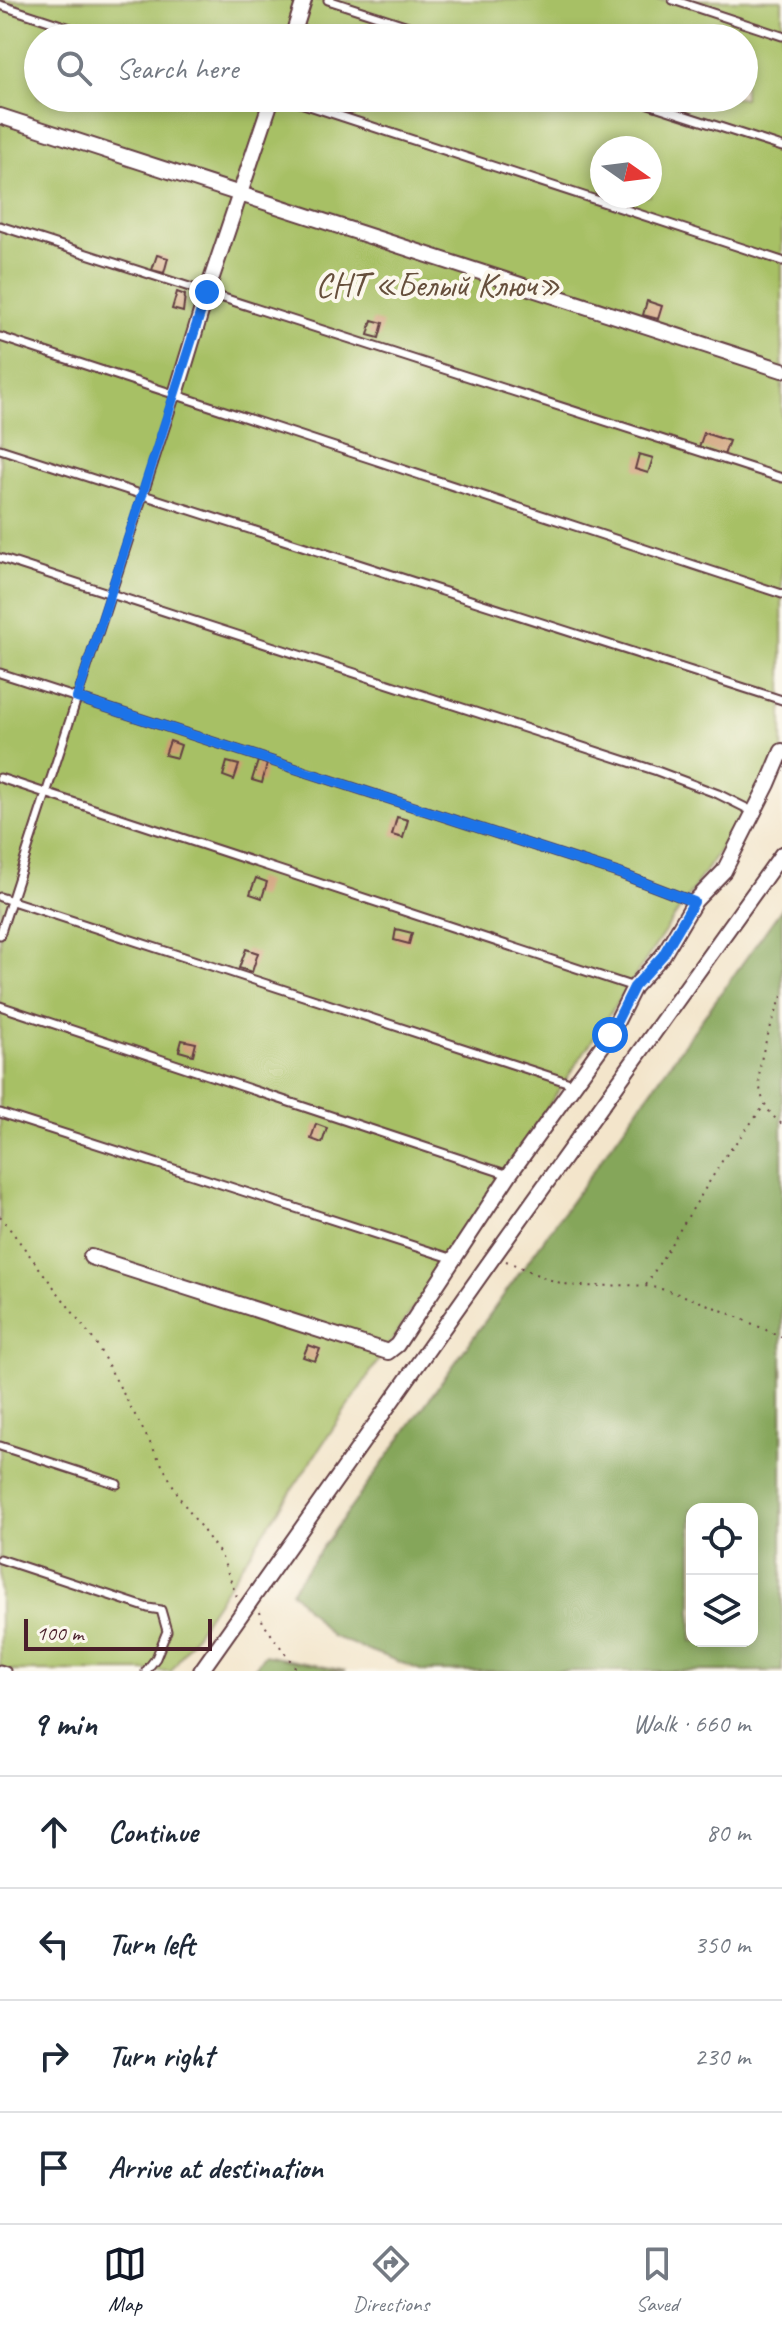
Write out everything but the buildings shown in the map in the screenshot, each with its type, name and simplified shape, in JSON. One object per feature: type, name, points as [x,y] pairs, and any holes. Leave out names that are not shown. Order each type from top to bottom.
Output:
[{"type":"street","points":[[296,24],[304,0]]},
{"type":"street","points":[[176,394],[267,112]]},
{"type":"street","points":[[0,116],[782,370]]},
{"type":"street","points":[[91,1257],[388,1352],[397,1345],[509,1175],[610,1035],[634,987],[663,955],[694,902],[724,871],[782,751]]},
{"type":"street","points":[[201,1671],[782,854]]},
{"type":"lane","points":[[328,0],[402,24]]},
{"type":"lane","points":[[673,0],[746,24]]},
{"type":"lane","points":[[0,5],[58,24]]},
{"type":"lane","points":[[758,28],[782,36]]},
{"type":"lane","points":[[328,112],[782,261]]},
{"type":"lane","points":[[673,112],[782,147]]},
{"type":"lane","points":[[0,226],[782,478]]},
{"type":"lane","points":[[0,337],[782,594]]},
{"type":"lane","points":[[0,935],[176,394]]},
{"type":"lane","points":[[0,449],[782,700]]},
{"type":"lane","points":[[0,558],[657,771],[718,794],[754,812]]},
{"type":"lane","points":[[0,673],[621,874],[694,902]]},
{"type":"lane","points":[[0,778],[634,987]]},
{"type":"lane","points":[[0,897],[575,1085]]},
{"type":"lane","points":[[0,1006],[509,1175]]},
{"type":"lane","points":[[0,1113],[454,1259]]},
{"type":"lane","points":[[0,1446],[117,1484]]},
{"type":"lane","points":[[0,1559],[161,1610],[167,1631],[156,1658],[146,1671]]},
{"type":"lane","points":[[0,1669],[6,1671]]},
{"type":"path","points":[[782,996],[763,1049],[759,1095],[764,1106],[782,1124]]},
{"type":"path","points":[[646,1286],[724,1158],[764,1106]]},
{"type":"path","points":[[0,1216],[96,1343],[181,1500],[221,1555],[243,1613]]},
{"type":"path","points":[[494,1256],[559,1284],[630,1284],[661,1288],[782,1337]]},
{"type":"path","points":[[254,1597],[263,1623],[298,1671]]},
{"type":"green space","name":"СНТ «Белый Ключ»","points":[[0,0],[782,0],[782,756],[171,1671],[0,1671]]},
{"type":"green space","points":[[782,908],[782,1671],[423,1671],[331,1636],[291,1591]]},
{"type":"green space","points":[[264,1655],[346,1671],[252,1671]]},
{"type":"route","points":[[207,292],[77,698],[621,874],[694,902],[663,955],[634,987],[610,1035]]}]
